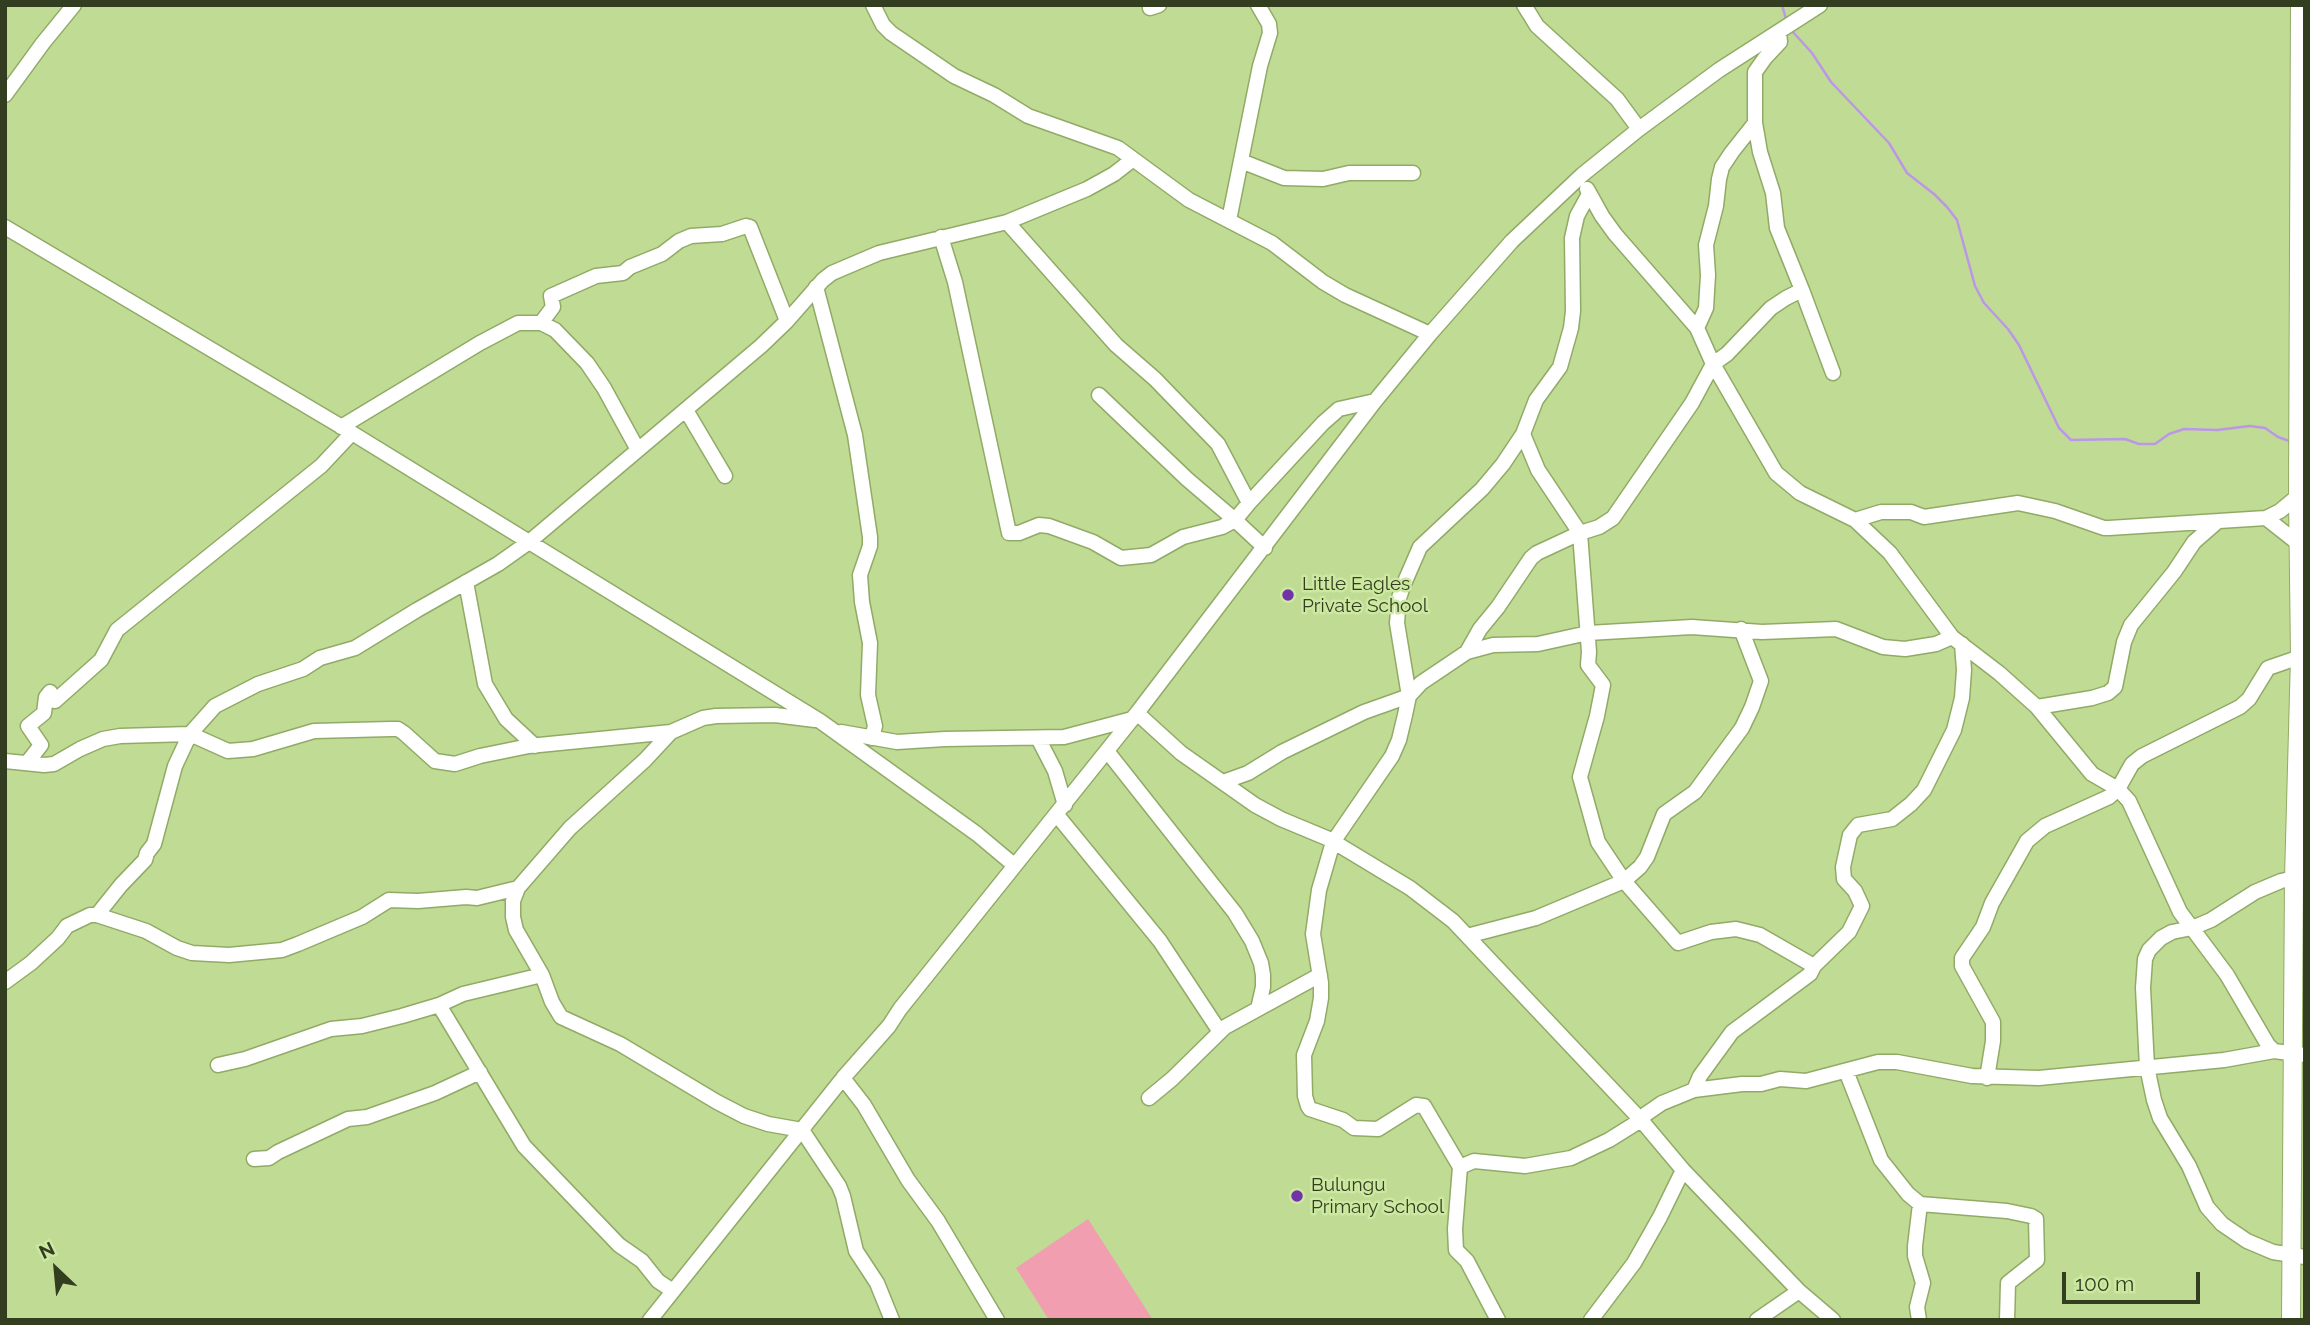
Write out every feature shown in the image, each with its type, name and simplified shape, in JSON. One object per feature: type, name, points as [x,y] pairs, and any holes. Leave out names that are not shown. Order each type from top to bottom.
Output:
[{"type":"main road","points":[[2291,1320],[2298,1256],[2300,1054],[2294,878],[2300,657],[2300,5]]},
{"type":"street","points":[[5,95],[74,5]]},
{"type":"street","points":[[873,5],[883,25],[891,33],[954,76],[994,95],[1028,116],[1118,148],[1189,200],[1272,243],[1345,295],[1430,334]]},
{"type":"street","points":[[1229,220],[1269,33],[1269,24],[1258,5]]},
{"type":"street","points":[[1524,5],[1537,26],[1617,99],[1639,129]]},
{"type":"street","points":[[650,1320],[1061,810],[1265,548],[1375,401],[1512,241],[1582,175],[1639,129],[1719,70],[1820,5]]},
{"type":"street","points":[[1787,27],[1780,42],[1755,72],[1755,123],[1759,152],[1773,193],[1777,228],[1833,373]]},
{"type":"street","points":[[1698,328],[1706,308],[1706,245],[1722,167],[1755,123]]},
{"type":"street","points":[[97,915],[145,860],[154,844],[174,766],[190,734],[210,710],[258,684],[303,669],[320,658],[355,648],[498,564],[529,542],[761,346],[832,273],[879,253],[1007,222],[1087,189],[1132,160]]},
{"type":"street","points":[[1241,161],[1284,178],[1323,179],[1349,173],[1413,173]]},
{"type":"street","points":[[1582,175],[1589,194],[1615,234],[1698,328],[1713,364],[1776,473],[1800,493],[1855,520],[1890,553],[1957,641],[1999,673],[2037,708],[2092,774],[2118,789],[2129,801],[2171,896],[2227,975],[2274,1051]]},
{"type":"street","points":[[1498,1320],[1467,1261],[1456,1250],[1460,1167],[1422,1104],[1378,1129],[1354,1128],[1343,1120],[1308,1106],[1305,1096],[1304,1055],[1317,1021],[1321,998],[1313,934],[1319,890],[1334,842],[1392,756],[1399,740],[1409,696],[1397,623],[1399,598],[1415,557],[1424,543],[1482,489],[1523,434],[1533,407],[1560,367],[1573,310],[1572,238],[1577,216],[1589,194]]},
{"type":"street","points":[[1007,222],[1116,345],[1156,379],[1218,444],[1248,503]]},
{"type":"street","points":[[541,323],[553,307],[551,296],[564,289],[596,276],[624,273],[630,267],[662,254],[685,238],[722,234],[746,226],[750,228],[787,321]]},
{"type":"street","points":[[5,227],[346,430],[836,731],[1014,865]]},
{"type":"street","points":[[941,237],[955,282],[1009,533],[1019,533],[1039,525],[1049,526],[1093,542],[1121,558],[1151,555],[1183,537],[1222,527],[1235,520],[1248,503],[1339,409],[1375,401]]},
{"type":"street","points":[[816,287],[855,435],[870,537],[870,546],[860,575],[870,643],[868,695],[875,726],[872,738]]},
{"type":"street","points":[[1467,652],[1480,629],[1531,558],[1537,552],[1599,527],[1613,518],[1692,403],[1713,364],[1727,354],[1771,308],[1802,290]]},
{"type":"street","points":[[27,763],[41,745],[28,726],[44,713],[46,697],[50,692],[55,701],[101,660],[117,630],[321,466],[346,430],[481,343],[518,323],[541,323],[555,330],[587,363],[638,450]]},
{"type":"street","points":[[1099,395],[1187,480],[1265,548]]},
{"type":"street","points":[[686,411],[724,476]]},
{"type":"street","points":[[1523,434],[1538,470],[1580,533],[1588,665],[1603,685],[1580,777],[1598,842],[1624,881],[1661,920],[1678,943],[1711,932],[1737,929],[1760,934],[1814,966]]},
{"type":"street","points":[[1855,520],[1881,512],[1911,512],[1924,517],[2018,503],[2055,511],[2104,528],[2266,518],[2280,511],[2298,496]]},
{"type":"street","points":[[2266,518],[2299,544]]},
{"type":"street","points":[[2037,708],[2100,696],[2115,687],[2124,642],[2131,625],[2174,572],[2194,542],[2218,521]]},
{"type":"street","points":[[466,582],[485,684],[506,719],[535,746]]},
{"type":"street","points":[[1223,782],[1248,773],[1282,752],[1364,712],[1409,696],[1421,683],[1467,652],[1493,645],[1538,644],[1587,633],[1685,627],[1762,632],[1836,629],[1883,647],[1905,649],[1957,641]]},
{"type":"street","points":[[1467,936],[1536,918],[1624,881],[1647,857],[1664,814],[1695,792],[1742,728],[1752,707],[1761,681],[1741,629]]},
{"type":"street","points":[[1694,1090],[1700,1076],[1736,1028],[1812,972],[1814,966],[1850,932],[1862,906],[1856,891],[1844,879],[1843,867],[1850,835],[1858,825],[1892,819],[1924,790],[1954,730],[1962,698],[1964,670],[1957,641]]},
{"type":"street","points":[[1987,1078],[1993,1022],[1962,966],[1962,958],[1983,927],[1992,903],[2020,851],[2032,835],[2045,826],[2093,806],[2118,789],[2132,764],[2142,756],[2240,707],[2249,699],[2268,668],[2300,657]]},
{"type":"street","points":[[5,761],[54,764],[80,749],[120,736],[190,734],[228,751],[253,749],[314,731],[398,729],[435,761],[448,764],[535,746],[671,732],[703,718],[730,714],[775,715],[820,721]]},
{"type":"street","points":[[836,731],[897,742],[1064,737],[1135,716]]},
{"type":"street","points":[[1135,716],[1181,753],[1255,805],[1334,842],[1410,888],[1453,921],[1799,1291],[1833,1320]]},
{"type":"street","points":[[671,732],[645,760],[570,828],[518,888],[513,907],[516,930],[542,975],[556,1011],[570,1023],[620,1044],[744,1116],[768,1124],[802,1129],[843,1196],[856,1251],[877,1283],[892,1320]]},
{"type":"street","points":[[1038,738],[1055,771],[1061,810],[1160,941],[1220,1032]]},
{"type":"street","points":[[1107,751],[1235,914],[1252,941],[1263,975],[1258,1009]]},
{"type":"street","points":[[2294,878],[2255,892],[2218,916],[2192,928],[2172,932],[2161,938],[2144,959],[2143,988],[2147,1067],[2160,1118],[2189,1166],[2207,1207],[2222,1224],[2247,1241],[2273,1252],[2298,1256]]},
{"type":"street","points":[[5,982],[31,963],[67,926],[81,918],[97,915],[146,930],[177,948],[192,953],[229,956],[282,950],[362,917],[389,900],[477,898],[518,888]]},
{"type":"street","points":[[218,1065],[244,1059],[331,1029],[362,1026],[416,1013],[463,994],[542,975]]},
{"type":"street","points":[[1149,1098],[1220,1032],[1320,975]]},
{"type":"street","points":[[439,1005],[524,1146],[619,1245],[642,1261],[658,1281],[673,1291]]},
{"type":"street","points":[[1460,1167],[1475,1161],[1525,1166],[1571,1158],[1609,1140],[1662,1103],[1694,1090],[1760,1084],[1780,1079],[1806,1081],[1887,1061],[1987,1078],[2039,1078],[2224,1060],[2274,1051],[2300,1054]]},
{"type":"street","points":[[1846,1070],[1881,1160],[1908,1194],[1920,1204],[2007,1211],[2036,1219],[2037,1260],[2008,1283],[2007,1320]]},
{"type":"street","points":[[254,1159],[269,1158],[348,1119],[367,1117],[435,1093],[480,1072]]},
{"type":"street","points":[[843,1079],[864,1105],[901,1169],[938,1221],[997,1320]]},
{"type":"street","points":[[1591,1320],[1634,1263],[1684,1170]]},
{"type":"street","points":[[1919,1320],[1917,1307],[1923,1283],[1915,1256],[1915,1246],[1920,1204]]},
{"type":"street","points":[[1757,1320],[1799,1291]]},
{"type":"shaded area","points":[[1088,1219],[1153,1320],[1049,1320],[1016,1268]]},
{"type":"waterway","points":[[1782,5],[1786,19]]},
{"type":"waterway","points":[[1792,31],[1812,53],[1831,82],[1889,143],[1907,173],[1934,194],[1957,220],[1975,286],[1984,303],[2019,345],[2059,428],[2071,440],[2125,439],[2139,444],[2155,444],[2169,434],[2184,429],[2217,430],[2250,426],[2265,428],[2292,442]]},
{"type":"place","name":"Little Eagles Private School","points":[[1288,595]]},
{"type":"place","name":"Bulungu Primary School","points":[[1297,1196]]}]
